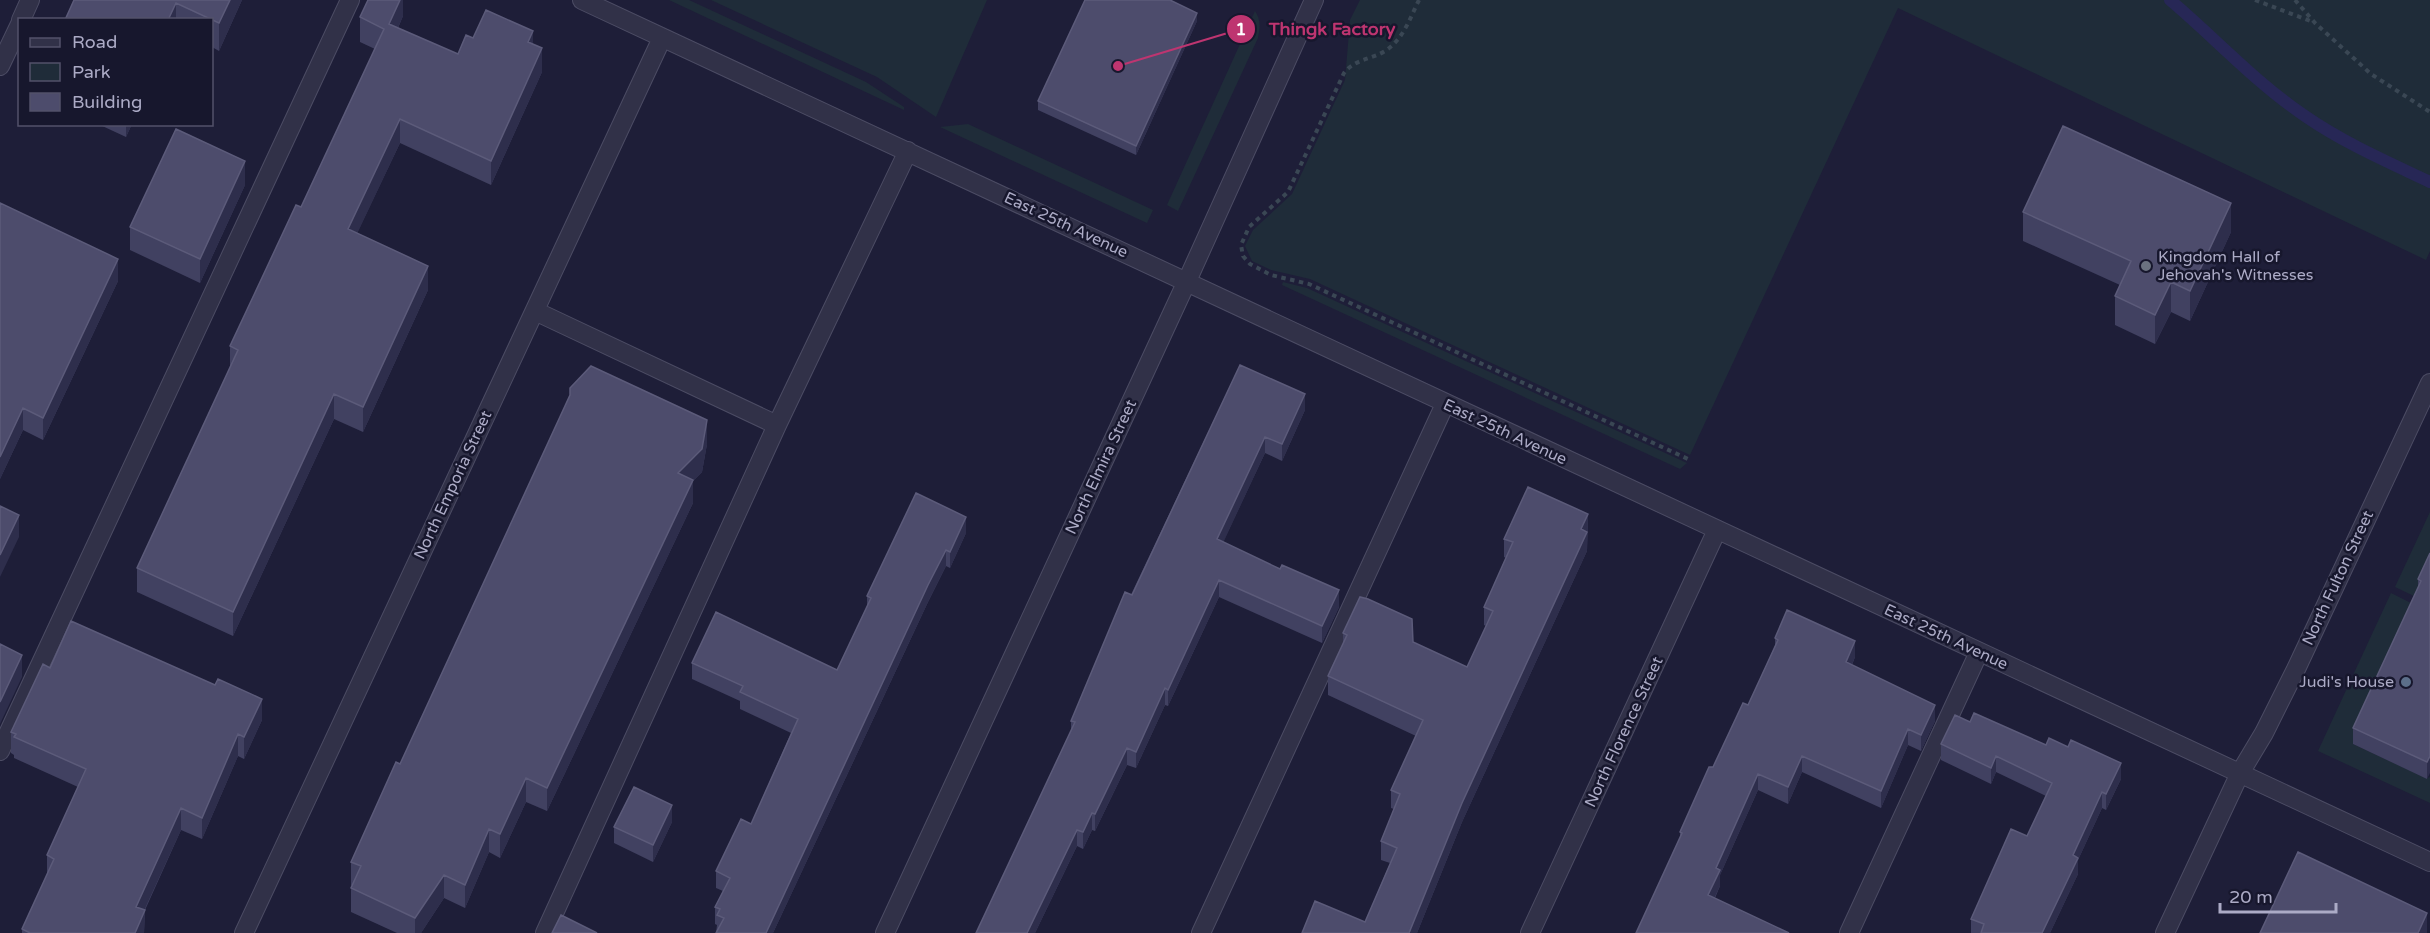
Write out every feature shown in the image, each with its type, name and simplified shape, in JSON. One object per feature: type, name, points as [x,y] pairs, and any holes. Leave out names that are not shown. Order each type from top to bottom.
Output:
[{"type":"street","points":[[22,18],[30,0]]},
{"type":"street","points":[[0,751],[350,0]]},
{"type":"street","name":"East 25th Avenue","points":[[582,0],[2430,862]]},
{"type":"street","name":"North Elmira Street","points":[[885,933],[1187,281],[1314,0]]},
{"type":"street","points":[[0,66],[18,28]]},
{"type":"street","name":"North Emporia Street","points":[[244,933],[662,38]]},
{"type":"street","points":[[545,933],[777,425],[908,151]]},
{"type":"street","points":[[535,311],[777,425]]},
{"type":"street","name":"North Fulton Street","points":[[2165,933],[2240,773],[2264,733],[2296,668],[2430,383]]},
{"type":"street","points":[[1201,933],[1445,404]]},
{"type":"street","name":"North Florence Street","points":[[1530,933],[1717,530]]},
{"type":"street","points":[[1848,933],[1979,652]]},
{"type":"path","points":[[1419,0],[1402,35],[1392,45],[1382,53],[1358,61],[1344,73],[1288,192],[1249,227],[1241,245],[1241,257],[1271,275],[1309,284],[1688,459]]},
{"type":"path","points":[[2254,0],[2315,23]]},
{"type":"path","points":[[2295,0],[2315,23],[2371,74],[2430,112]]},
{"type":"green space","points":[[669,0],[689,0],[866,82],[904,107],[904,110]]},
{"type":"green space","points":[[711,0],[987,0],[936,117],[877,77]]},
{"type":"green space","points":[[1360,0],[2430,0],[2430,251],[2426,260],[1898,8],[1690,455],[1310,279],[1271,270],[1252,261],[1245,246],[1253,230],[1292,194],[1345,80],[1350,20]]},
{"type":"green space","points":[[1255,11],[1260,24],[1258,38],[1178,211],[1167,205]]},
{"type":"green space","points":[[968,124],[1153,210],[1147,223],[940,127]]},
{"type":"green space","points":[[1283,282],[1307,288],[1687,463],[1680,469],[1282,285]]},
{"type":"green space","points":[[2430,512],[2430,570],[2418,596],[2414,596],[2395,587]]},
{"type":"green space","points":[[2391,593],[2415,605],[2353,744],[2426,778],[2430,777],[2430,803],[2318,751]]},
{"type":"building","points":[[74,0],[230,0],[219,23],[213,18],[176,3],[169,18],[66,18]]},
{"type":"building","points":[[368,0],[400,0],[389,24],[458,54],[466,35],[473,38],[486,10],[533,31],[528,42],[542,48],[491,161],[400,119],[348,229],[428,266],[363,407],[334,394],[233,612],[137,568],[238,350],[230,346],[296,205],[301,207],[384,29],[360,17]]},
{"type":"building","points":[[1085,0],[1170,0],[1197,13],[1136,146],[1038,101]]},
{"type":"building","name":"Kingdom Hall of Jehovah's Witnesses","points":[[2063,126],[2231,203],[2190,291],[2171,282],[2155,315],[2115,296],[2131,261],[2023,212]]},
{"type":"building","points":[[176,129],[245,161],[200,259],[130,227]]},
{"type":"building","points":[[0,203],[118,259],[43,418],[23,408],[0,457]]},
{"type":"building","points":[[1240,365],[1305,394],[1282,444],[1265,437],[1217,539],[1280,569],[1282,565],[1339,590],[1322,626],[1219,580],[1168,690],[1165,688],[1136,752],[1127,748],[1095,814],[1092,813],[1083,832],[1077,830],[1027,933],[976,933],[1075,722],[1071,721],[1125,592],[1132,595]]},
{"type":"building","points":[[591,366],[707,420],[702,449],[678,473],[693,480],[547,788],[526,778],[500,834],[489,829],[465,885],[444,875],[415,918],[351,888],[361,866],[351,862],[396,762],[400,764],[570,395],[570,388]]},
{"type":"building","points":[[1528,487],[1588,514],[1581,529],[1587,532],[1462,803],[1409,933],[1302,933],[1315,901],[1365,922],[1397,848],[1381,841],[1400,794],[1391,790],[1423,720],[1328,676],[1347,635],[1343,633],[1360,597],[1412,619],[1413,642],[1467,667],[1493,611],[1484,607],[1513,542],[1504,539]]},
{"type":"building","points":[[916,493],[966,517],[950,552],[946,550],[928,585],[766,933],[716,933],[724,918],[717,915],[720,909],[715,907],[730,878],[716,871],[741,819],[751,824],[798,719],[740,692],[743,686],[692,663],[716,612],[837,670],[871,598],[867,596]]},
{"type":"building","points":[[0,506],[19,515],[0,555]]},
{"type":"building","name":"Judi's House","points":[[2430,553],[2430,756],[2427,762],[2353,728],[2421,581],[2418,579]]},
{"type":"building","points":[[1787,610],[1855,641],[1846,662],[1935,705],[1921,735],[1908,729],[1881,791],[1802,756],[1788,787],[1758,774],[1716,868],[1720,870],[1708,895],[1789,933],[1636,933],[1682,833],[1680,832],[1709,767],[1713,767],[1743,703],[1748,705],[1778,640],[1775,638]]},
{"type":"building","points":[[71,621],[215,685],[218,679],[262,699],[244,737],[238,734],[202,818],[181,808],[136,907],[145,910],[135,933],[30,933],[22,929],[54,859],[47,855],[86,769],[14,737],[16,734],[11,732],[43,664],[50,668]]},
{"type":"building","points":[[0,644],[22,655],[0,702]]},
{"type":"building","points":[[1974,713],[2046,745],[2049,738],[2068,747],[2071,740],[2121,763],[2106,794],[2102,792],[2073,855],[2078,858],[2042,933],[1981,933],[1984,924],[1971,919],[2011,829],[2027,836],[2052,783],[1996,756],[1991,768],[1941,744],[1955,715],[1970,722]]},
{"type":"building","points":[[634,787],[672,805],[653,845],[614,827]]},
{"type":"building","points":[[2298,852],[2427,913],[2418,933],[2260,933]]},
{"type":"building","points":[[561,915],[597,933],[552,933]]},
{"type":"waterway","points":[[2170,0],[2253,75],[2305,116],[2351,143],[2430,182]]},
{"type":"place","name":"Thingk Factory","points":[[1118,66]]},
{"type":"place","name":"Kingdom Hall of Jehovah's Witnesses","points":[[2146,266]]},
{"type":"place","name":"Judi's House","points":[[2406,682]]}]
